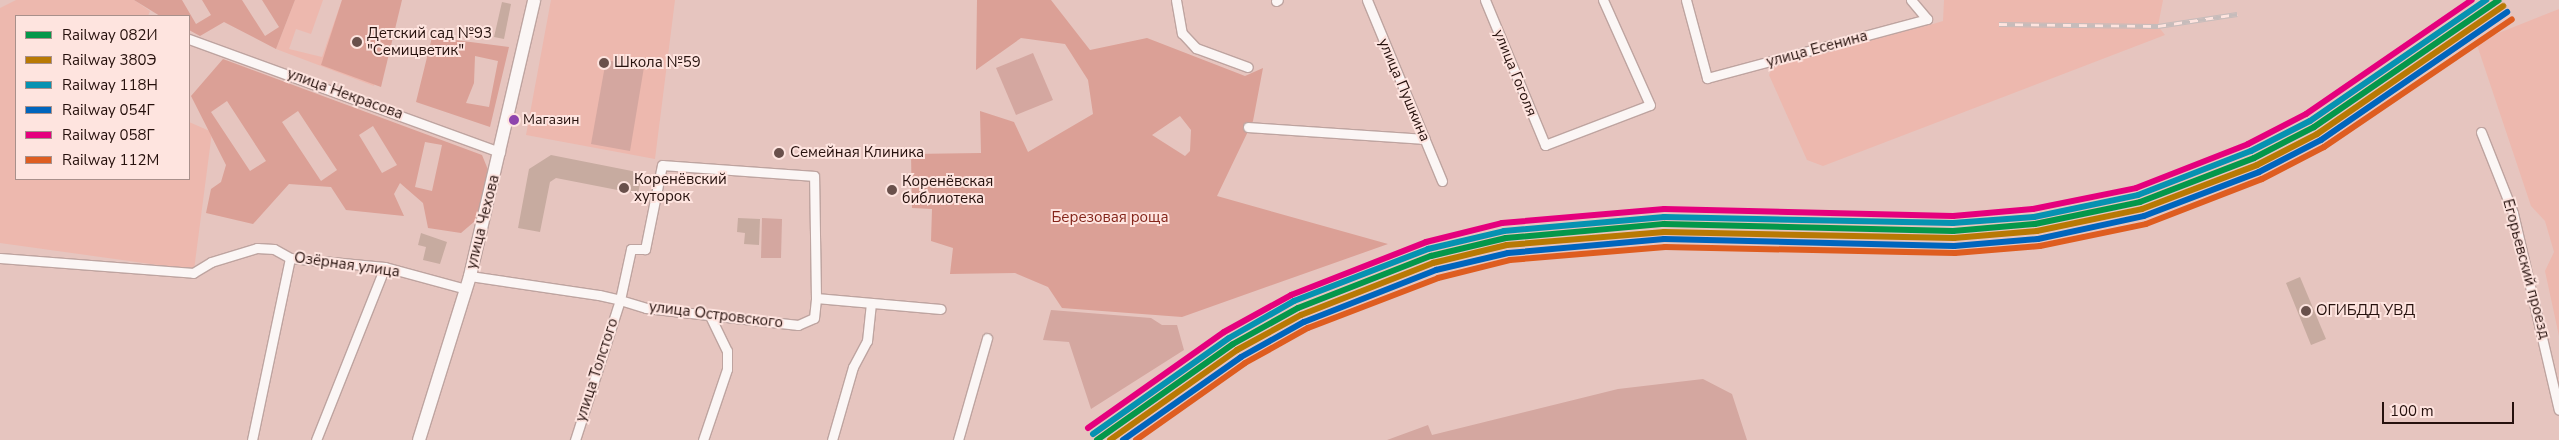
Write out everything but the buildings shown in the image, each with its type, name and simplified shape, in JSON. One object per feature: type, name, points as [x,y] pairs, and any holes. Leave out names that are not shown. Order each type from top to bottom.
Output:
[{"type":"main road","name":"улица Чехова","points":[[419,440],[470,276],[534,0]]},
{"type":"street","points":[[1176,0],[1182,33],[1196,48],[1248,67]]},
{"type":"street","name":"улица Пушкина","points":[[1367,0],[1442,180]]},
{"type":"street","name":"улица Гоголя","points":[[1485,0],[1545,146],[1650,105],[1603,0]]},
{"type":"street","name":"улица Есенина","points":[[1686,0],[1707,78],[1927,19],[1911,0]]},
{"type":"street","name":"улица Некрасова","points":[[190,39],[500,152]]},
{"type":"street","points":[[1248,127],[1424,139]]},
{"type":"street","name":"Егорьевский проезд","points":[[2481,132],[2513,213],[2559,410]]},
{"type":"street","name":"улица Островского","points":[[470,276],[620,300],[646,308],[798,325],[814,318],[816,298],[814,176],[662,165],[645,249],[631,249],[620,300]]},
{"type":"street","name":"Озёрная улица","points":[[0,258],[193,273],[212,262],[257,248],[274,248],[290,258],[385,267],[466,289]]},
{"type":"street","points":[[252,440],[290,258]]},
{"type":"street","points":[[316,440],[385,267]]},
{"type":"street","points":[[816,298],[941,309]]},
{"type":"street","name":"улица Толстого","points":[[575,440],[620,300]]},
{"type":"street","points":[[832,440],[854,368],[867,341],[871,304]]},
{"type":"street","points":[[704,440],[727,369],[727,351],[709,314]]},
{"type":"street","points":[[958,440],[986,338]]},
{"type":"shaded area","points":[[16,0],[134,0],[150,11],[148,15],[15,15],[15,180],[190,180],[190,122],[212,132],[194,270],[0,243],[0,8]]},
{"type":"shaded area","name":"Детский сад №93 \"Семицветик\"","points":[[295,0],[323,0],[311,34],[296,29],[289,49],[322,57],[342,0],[399,0],[374,86],[276,49]]},
{"type":"shaded area","name":"Школа №59","points":[[551,0],[675,0],[655,159],[526,135]]},
{"type":"shaded area","points":[[1944,0],[2163,0],[2158,26],[2165,35],[1823,166],[1807,160],[1769,75],[1773,66],[1943,21]]},
{"type":"shaded area","points":[[2559,9],[2559,336],[2545,271],[2554,252],[2545,221],[2531,206],[2476,42]]},
{"type":"shaded area","points":[[1033,53],[1053,100],[1016,115],[996,68]]},
{"type":"shaded area","points":[[606,60],[644,67],[630,151],[591,144]]},
{"type":"shaded area","points":[[762,218],[782,219],[781,258],[761,258]]},
{"type":"shaded area","points":[[1051,310],[1151,318],[1162,325],[1177,325],[1184,350],[1091,409],[1069,342],[1043,340]]},
{"type":"shaded area","points":[[1703,379],[1732,394],[1747,440],[1387,440],[1428,425],[1432,435],[1618,389]]},
{"type":"green space","points":[[134,0],[182,0],[196,24],[211,15],[202,0],[242,0],[265,36],[279,27],[262,0],[295,0],[276,49],[224,22],[200,36],[190,31],[190,15],[158,15]]},
{"type":"green space","name":"Детский сад №93 \"Семицветик\"","points":[[342,0],[402,0],[381,87],[321,65]]},
{"type":"green space","name":"Березовая роща","points":[[977,0],[1051,0],[1090,50],[1147,38],[1245,76],[1263,68],[1253,121],[1217,196],[1388,244],[1182,317],[1062,308],[1048,287],[1015,273],[950,274],[953,248],[931,241],[932,209],[912,208],[911,154],[981,153],[980,111],[1014,122],[1028,152],[1093,114],[1088,80],[1065,44],[1021,38],[976,70]],"holes":[[[1180,116],[1191,130],[1190,151],[1185,156],[1152,135]]]},
{"type":"green space","points":[[432,37],[509,47],[490,127],[416,102]],"holes":[[[475,56],[498,61],[489,107],[466,103],[474,83]]]},
{"type":"green space","points":[[223,59],[482,155],[491,177],[475,221],[461,233],[428,228],[423,203],[400,183],[394,194],[404,216],[346,210],[331,187],[289,184],[253,224],[206,213],[211,189],[221,182],[226,165],[191,96]],"holes":[[[227,101],[266,161],[250,171],[211,112]],[[298,111],[337,170],[321,181],[282,122]],[[373,126],[397,165],[382,173],[359,135]],[[425,142],[442,145],[432,191],[415,187]]]},
{"type":"railway","points":[[1999,24],[2158,26],[2237,14]]},
{"type":"rail line","name":"058Г","points":[[1088,428],[1224,332],[1291,295],[1426,242],[1502,223],[1664,209],[1953,216],[2033,209],[2136,188],[2248,144],[2306,114],[2472,0]]},
{"type":"rail line","name":"118Н","points":[[1093,434],[1229,338],[1294,301],[1428,249],[1504,231],[1664,217],[1953,223],[2034,217],[2138,195],[2251,151],[2310,121],[2486,0]]},
{"type":"rail line","name":"082И","points":[[1097,440],[1233,344],[1298,308],[1431,256],[1506,238],[1664,224],[1953,231],[2035,224],[2140,202],[2254,158],[2314,127],[2499,0]]},
{"type":"rail line","name":"380Э","points":[[1110,440],[1237,350],[1301,315],[1433,263],[1507,245],[1664,232],[1954,238],[2037,231],[2142,209],[2257,165],[2317,134],[2503,6]]},
{"type":"rail line","name":"054Г","points":[[1123,440],[1241,357],[1304,322],[1436,270],[1508,253],[1664,239],[1954,246],[2038,239],[2144,216],[2259,172],[2321,140],[2507,12]]},
{"type":"rail line","name":"112М","points":[[1136,440],[1245,363],[1308,328],[1438,278],[1510,260],[1665,247],[1955,253],[2040,246],[2146,224],[2262,179],[2324,147],[2512,19]]},
{"type":"place","name":"Детский сад №93 \"Семицветик\"","points":[[357,42]]},
{"type":"place","name":"Школа №59","points":[[604,63]]},
{"type":"place","name":"Магазин","points":[[514,120]]},
{"type":"place","name":"Семейная Клиника","points":[[779,153]]},
{"type":"place","name":"Коренёвский хуторок","points":[[624,188]]},
{"type":"place","name":"Коренёвская библиотека","points":[[892,190]]},
{"type":"place","name":"ОГИБДД УВД","points":[[2306,311]]}]
